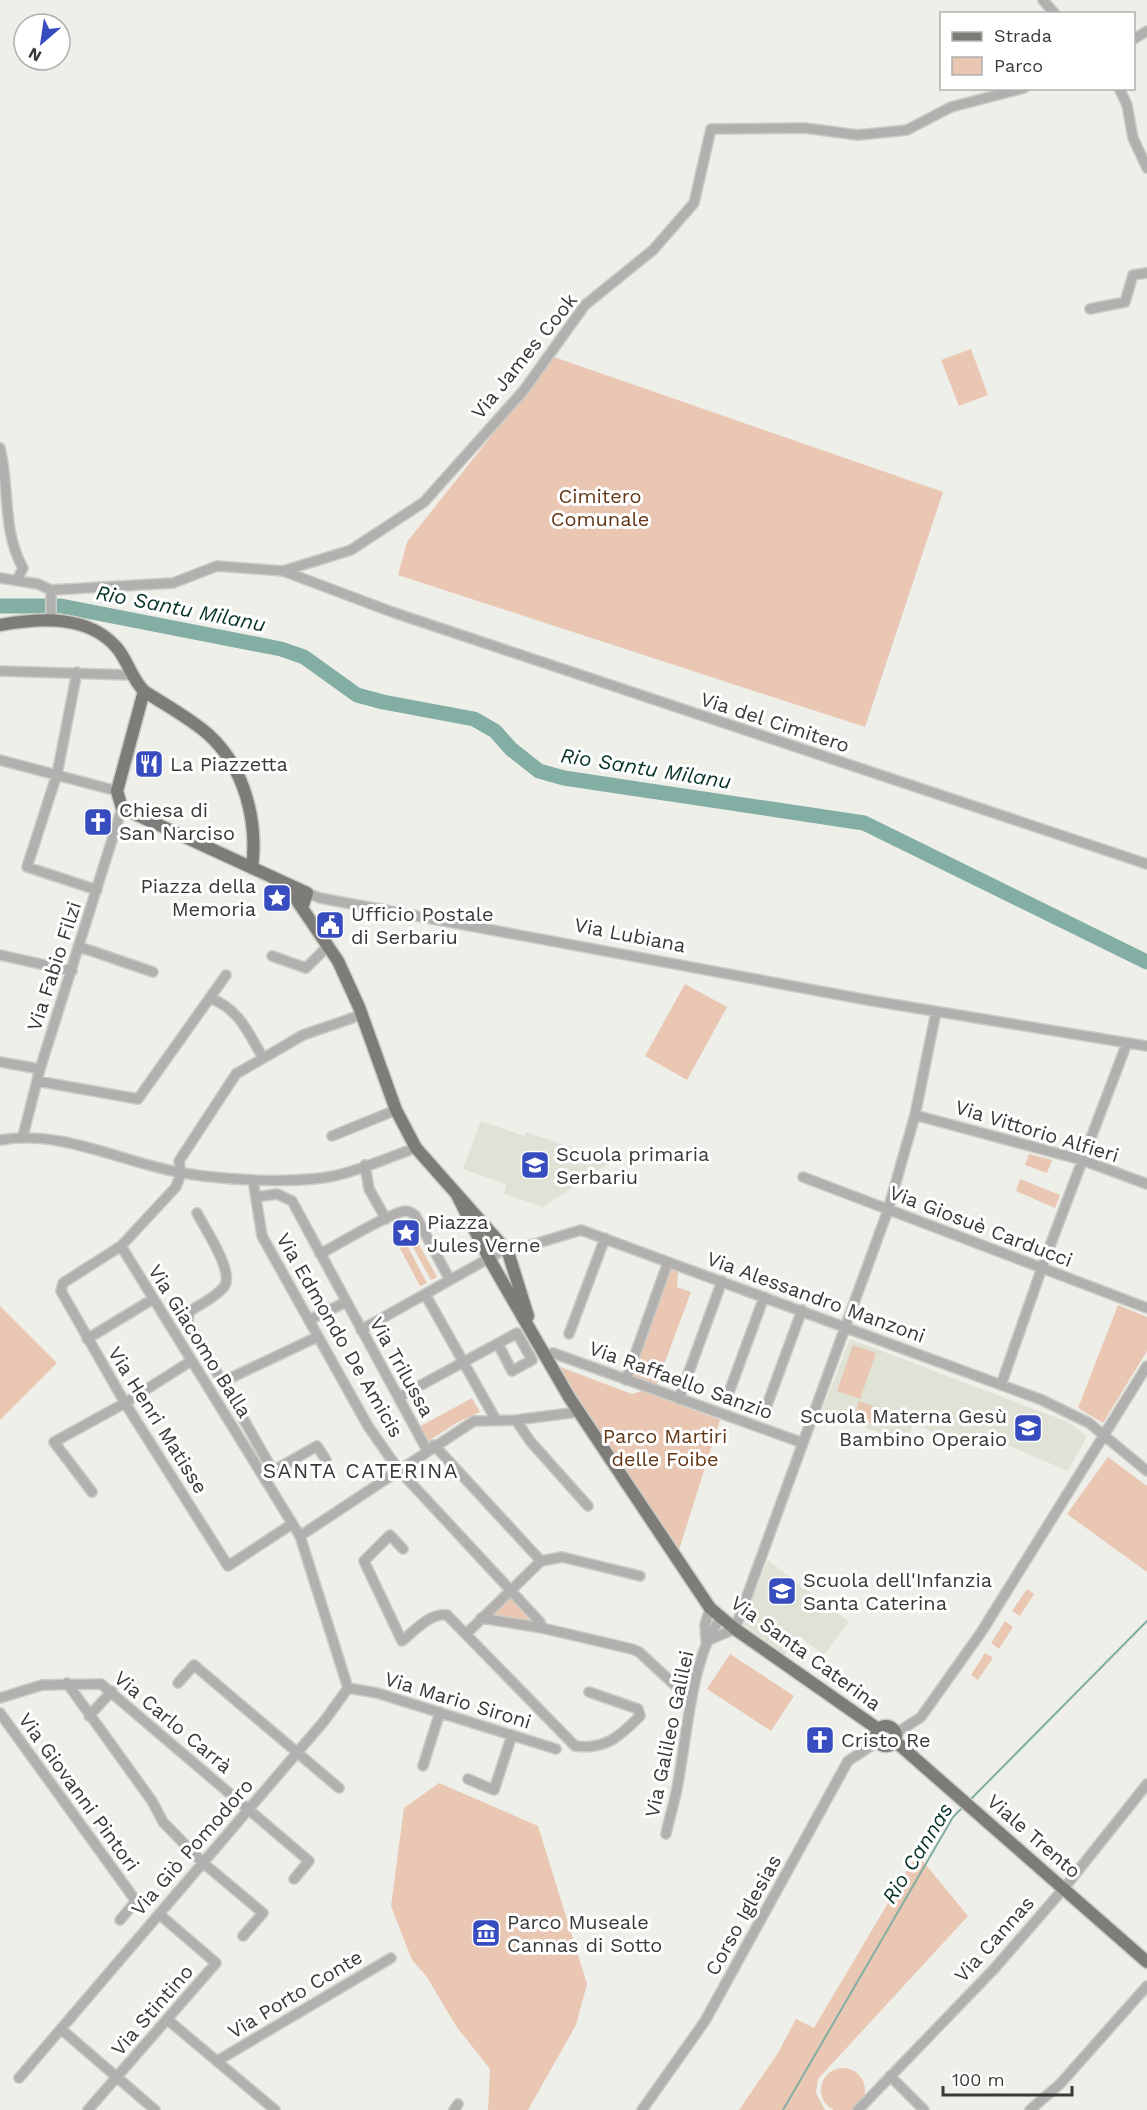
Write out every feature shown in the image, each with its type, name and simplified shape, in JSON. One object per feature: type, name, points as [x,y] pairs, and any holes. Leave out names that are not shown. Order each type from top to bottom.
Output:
[{"type":"main road","points":[[0,625],[51,615],[90,629],[118,649],[131,675],[144,691],[210,736],[230,763],[247,797],[255,832],[252,867]]},
{"type":"main road","points":[[122,808],[117,791],[144,691]]},
{"type":"main road","name":"Via Lubiana","points":[[122,808],[252,867],[287,886],[307,893]]},
{"type":"main road","name":"Via Santa Caterina","points":[[287,886],[338,961],[362,1015],[396,1110],[416,1148],[438,1168],[457,1195],[508,1252],[535,1338]]},
{"type":"main road","points":[[302,908],[307,893]]},
{"type":"main road","name":"Via Santa Caterina","points":[[457,1195],[488,1262],[578,1412],[710,1608],[878,1736],[886,1726],[895,1737]]},
{"type":"main road","points":[[878,1736],[886,1747],[895,1737]]},
{"type":"main road","name":"Viale Trento","points":[[895,1737],[975,1811],[1065,1887],[1147,1962]]},
{"type":"street","points":[[1043,0],[1053,12]]},
{"type":"street","name":"Via James Cook","points":[[283,571],[351,550],[423,502],[524,390],[585,305],[653,250],[694,203],[711,129],[805,128],[858,135],[906,130],[951,107],[1016,90]]},
{"type":"street","points":[[1120,90],[1128,105],[1133,138],[1147,168]]},
{"type":"street","points":[[1090,309],[1125,302],[1132,275],[1147,273]]},
{"type":"street","points":[[0,448],[7,482],[9,535],[23,568],[17,580]]},
{"type":"street","points":[[0,578],[38,584],[51,593],[173,584],[217,566],[283,571]]},
{"type":"street","name":"Via del Cimitero","points":[[283,571],[392,612],[1147,864]]},
{"type":"street","points":[[51,593],[51,615]]},
{"type":"street","points":[[0,671],[131,675]]},
{"type":"street","points":[[77,672],[57,774],[27,867],[97,890]]},
{"type":"street","points":[[0,760],[117,791]]},
{"type":"street","name":"Via Fabio Filzi","points":[[23,1136],[40,1069],[122,808]]},
{"type":"street","name":"Via Lubiana","points":[[307,893],[320,898],[936,1012],[1147,1046]]},
{"type":"street","points":[[272,956],[306,968],[328,946]]},
{"type":"street","points":[[80,947],[153,972]]},
{"type":"street","points":[[0,955],[72,970]]},
{"type":"street","points":[[37,1081],[138,1099],[226,975]]},
{"type":"street","points":[[210,998],[231,1008],[240,1018],[263,1058]]},
{"type":"street","points":[[735,1629],[888,1210],[915,1115],[936,1012]]},
{"type":"street","points":[[121,1246],[176,1187],[181,1173],[179,1161],[236,1074],[303,1035],[362,1015]]},
{"type":"street","points":[[1001,1385],[1042,1268],[1127,1043]]},
{"type":"street","points":[[0,1062],[40,1069]]},
{"type":"street","points":[[332,1136],[396,1110]]},
{"type":"street","name":"Via Vittorio Alfieri","points":[[915,1115],[1082,1160],[1147,1184]]},
{"type":"street","points":[[0,1140],[23,1136],[112,1153],[181,1173],[253,1180],[333,1176],[416,1148]]},
{"type":"street","points":[[365,1165],[369,1189],[386,1219]]},
{"type":"street","name":"Via Giosuè Carducci","points":[[802,1177],[1147,1308]]},
{"type":"street","name":"Via Edmondo De Amicis","points":[[253,1180],[262,1236],[350,1398],[398,1468],[540,1622],[542,1628]]},
{"type":"street","name":"Via Trilussa","points":[[256,1197],[277,1194],[292,1201],[399,1397],[430,1447],[541,1561]]},
{"type":"street","points":[[320,1254],[404,1211],[415,1215],[450,1280]]},
{"type":"street","points":[[197,1213],[227,1270],[227,1282],[220,1291],[189,1312],[188,1322],[273,1472],[316,1446],[326,1460]]},
{"type":"street","name":"Via Alessandro Manzoni","points":[[508,1252],[581,1230],[605,1238],[802,1310],[1072,1414],[1147,1471]]},
{"type":"street","points":[[569,1334],[605,1238]]},
{"type":"street","name":"Via Giacomo Balla","points":[[121,1246],[300,1536],[348,1688]]},
{"type":"street","name":"Via Henri Matisse","points":[[121,1246],[63,1283],[61,1291],[64,1300],[126,1403],[228,1566],[292,1524]]},
{"type":"street","points":[[362,1330],[450,1280],[488,1262],[498,1251],[508,1252]]},
{"type":"street","points":[[626,1380],[668,1262]]},
{"type":"street","points":[[679,1399],[722,1281]]},
{"type":"street","points":[[425,1294],[496,1420]]},
{"type":"street","points":[[728,1395],[764,1297]]},
{"type":"street","points":[[87,1339],[153,1299]]},
{"type":"street","name":"Via Trilussa","points":[[309,1320],[346,1302]]},
{"type":"street","points":[[766,1408],[802,1310]]},
{"type":"street","points":[[222,1382],[317,1337]]},
{"type":"street","points":[[399,1397],[498,1344]]},
{"type":"street","name":"Via Raffaello Sanzio","points":[[546,1356],[553,1353],[803,1443]]},
{"type":"street","points":[[92,1492],[54,1442],[126,1403],[191,1361]]},
{"type":"street","points":[[895,1737],[921,1717],[982,1631],[1147,1366]]},
{"type":"street","points":[[300,1536],[398,1468],[474,1421],[516,1420],[578,1412]]},
{"type":"street","points":[[516,1420],[530,1441],[588,1506]]},
{"type":"street","points":[[403,1549],[390,1535],[364,1561],[402,1641],[439,1613],[447,1615],[575,1746],[594,1748],[606,1744],[640,1716],[638,1709],[589,1692]]},
{"type":"street","points":[[466,1634],[541,1561],[562,1557],[640,1575]]},
{"type":"street","name":"Via Galileo Galilei","points":[[666,1834],[676,1792],[691,1700],[706,1641],[705,1625],[710,1608]]},
{"type":"street","points":[[482,1618],[542,1628],[639,1652],[691,1700]]},
{"type":"street","name":"Via Galileo Galilei","points":[[706,1641],[721,1618]]},
{"type":"street","name":"Via Galileo Galilei","points":[[706,1641],[735,1629]]},
{"type":"street","points":[[178,1683],[194,1665],[339,1788]]},
{"type":"street","points":[[67,1683],[88,1716],[152,1801],[163,1822],[202,1862],[263,1912],[243,1936]]},
{"type":"street","name":"Via Carlo Carrà","points":[[67,1683],[101,1684],[112,1691],[309,1861],[294,1879]]},
{"type":"street","name":"Via Giovanni Pintori","points":[[0,1698],[42,1685],[67,1683]]},
{"type":"street","name":"Via Mario Sironi","points":[[348,1688],[377,1693],[556,1749]]},
{"type":"street","name":"Via Giò Pomodoro","points":[[19,2078],[325,1720],[348,1688]]},
{"type":"street","points":[[88,1716],[112,1691]]},
{"type":"street","points":[[423,1766],[440,1712]]},
{"type":"street","name":"Via Giovanni Pintori","points":[[0,1713],[136,1901],[120,1920]]},
{"type":"street","points":[[468,1779],[494,1790],[512,1735]]},
{"type":"street","name":"Corso Iglesias","points":[[642,2110],[705,2021],[848,1761],[878,1736]]},
{"type":"street","name":"Via Cannas","points":[[858,2110],[994,1969],[1065,1887],[1147,1784]]},
{"type":"street","name":"Via Stintino","points":[[88,2110],[216,1963],[159,1914]]},
{"type":"street","name":"Via Porto Conte","points":[[217,2061],[391,1958]]},
{"type":"street","points":[[1030,2110],[1060,2084],[1147,1986]]},
{"type":"street","points":[[168,2020],[275,2110]]},
{"type":"street","points":[[61,2029],[155,2110]]},
{"type":"street","points":[[890,2076],[924,2110]]},
{"type":"shaded area","name":"Scuola primaria Serbariu","points":[[481,1121],[524,1136],[526,1132],[612,1161],[543,1207],[504,1194],[506,1184],[463,1169]]},
{"type":"shaded area","points":[[850,1339],[1068,1422],[1087,1436],[1068,1471],[979,1433],[973,1447],[913,1424],[906,1443],[822,1411]]},
{"type":"shaded area","name":"Scuola dell'Infanzia Santa Caterina","points":[[768,1560],[849,1622],[824,1655],[799,1636],[784,1655],[742,1623]]},
{"type":"green space","points":[[971,349],[988,395],[959,406],[941,360]]},
{"type":"green space","name":"Cimitero Comunale","points":[[554,357],[943,492],[865,727],[398,575],[407,542]]},
{"type":"green space","points":[[685,984],[727,1007],[687,1080],[645,1056]]},
{"type":"green space","points":[[1029,1154],[1052,1160],[1047,1173],[1025,1165]]},
{"type":"green space","points":[[1020,1179],[1060,1195],[1055,1208],[1016,1191]]},
{"type":"green space","points":[[410,1228],[437,1277],[431,1280],[404,1231]]},
{"type":"green space","points":[[401,1234],[427,1283],[420,1286],[394,1237]]},
{"type":"green space","points":[[671,1270],[678,1272],[677,1287],[691,1292],[656,1386],[632,1377]]},
{"type":"green space","points":[[1118,1305],[1147,1317],[1147,1351],[1103,1423],[1078,1408]]},
{"type":"green space","points":[[0,1306],[57,1363],[0,1420]]},
{"type":"green space","points":[[853,1345],[876,1353],[860,1399],[837,1391]]},
{"type":"green space","name":"Parco Martiri delle Foibe","points":[[555,1365],[632,1394],[642,1391],[720,1420],[679,1550]]},
{"type":"green space","points":[[472,1398],[480,1412],[456,1423],[426,1443],[419,1427]]},
{"type":"green space","points":[[859,1401],[888,1412],[882,1427],[854,1417]]},
{"type":"green space","points":[[1108,1457],[1147,1486],[1147,1572],[1067,1514]]},
{"type":"green space","points":[[1027,1589],[1034,1594],[1020,1616],[1012,1611]]},
{"type":"green space","points":[[510,1598],[532,1621],[492,1616]]},
{"type":"green space","points":[[1005,1621],[1013,1627],[999,1649],[991,1643]]},
{"type":"green space","points":[[985,1653],[993,1658],[978,1680],[971,1675]]},
{"type":"green space","points":[[730,1654],[794,1696],[771,1731],[707,1689]]},
{"type":"green space","name":"Parco Museale Cannas di Sotto","points":[[439,1783],[538,1826],[587,1984],[576,2025],[528,2110],[488,2110],[490,2069],[456,2026],[427,1977],[412,1960],[391,1906],[404,1808]]},
{"type":"green space","points":[[917,1854],[968,1916],[818,2079],[816,2093],[825,2110],[739,2110],[778,2053],[796,2019],[814,2028]]},
{"type":"green space","points":[[834,2069],[852,2069],[864,2081],[864,2099],[852,2111],[834,2111],[822,2099],[822,2081]]},
{"type":"waterway","name":"Rio Santu Milanu","points":[[0,606],[61,606],[281,649],[304,657],[357,695],[474,719],[495,731],[511,749],[539,771],[564,778],[864,823],[1147,962]]},
{"type":"waterway","name":"Rio Cannas","points":[[970,1800],[1147,1621]]},
{"type":"waterway","name":"Rio Cannas","points":[[783,2110],[953,1817],[964,1806]]},
{"type":"place","name":"La Piazzetta","points":[[149,764]]},
{"type":"place","name":"Chiesa di San Narciso","points":[[98,822]]},
{"type":"place","name":"Piazza della Memoria","points":[[277,898]]},
{"type":"place","name":"Ufficio Postale di Serbariu","points":[[330,925]]},
{"type":"place","name":"Scuola primaria Serbariu","points":[[535,1165]]},
{"type":"place","name":"Piazza Jules Verne","points":[[406,1233]]},
{"type":"place","name":"Scuola Materna Gesù Bambino Operaio","points":[[1028,1428]]},
{"type":"place","name":"Scuola dell'Infanzia Santa Caterina","points":[[782,1591]]},
{"type":"place","name":"Cristo Re","points":[[820,1740]]},
{"type":"place","name":"Parco Museale Cannas di Sotto","points":[[486,1933]]},
{"type":"district","name":"SANTA CATERINA","points":[[361,1470]]}]
